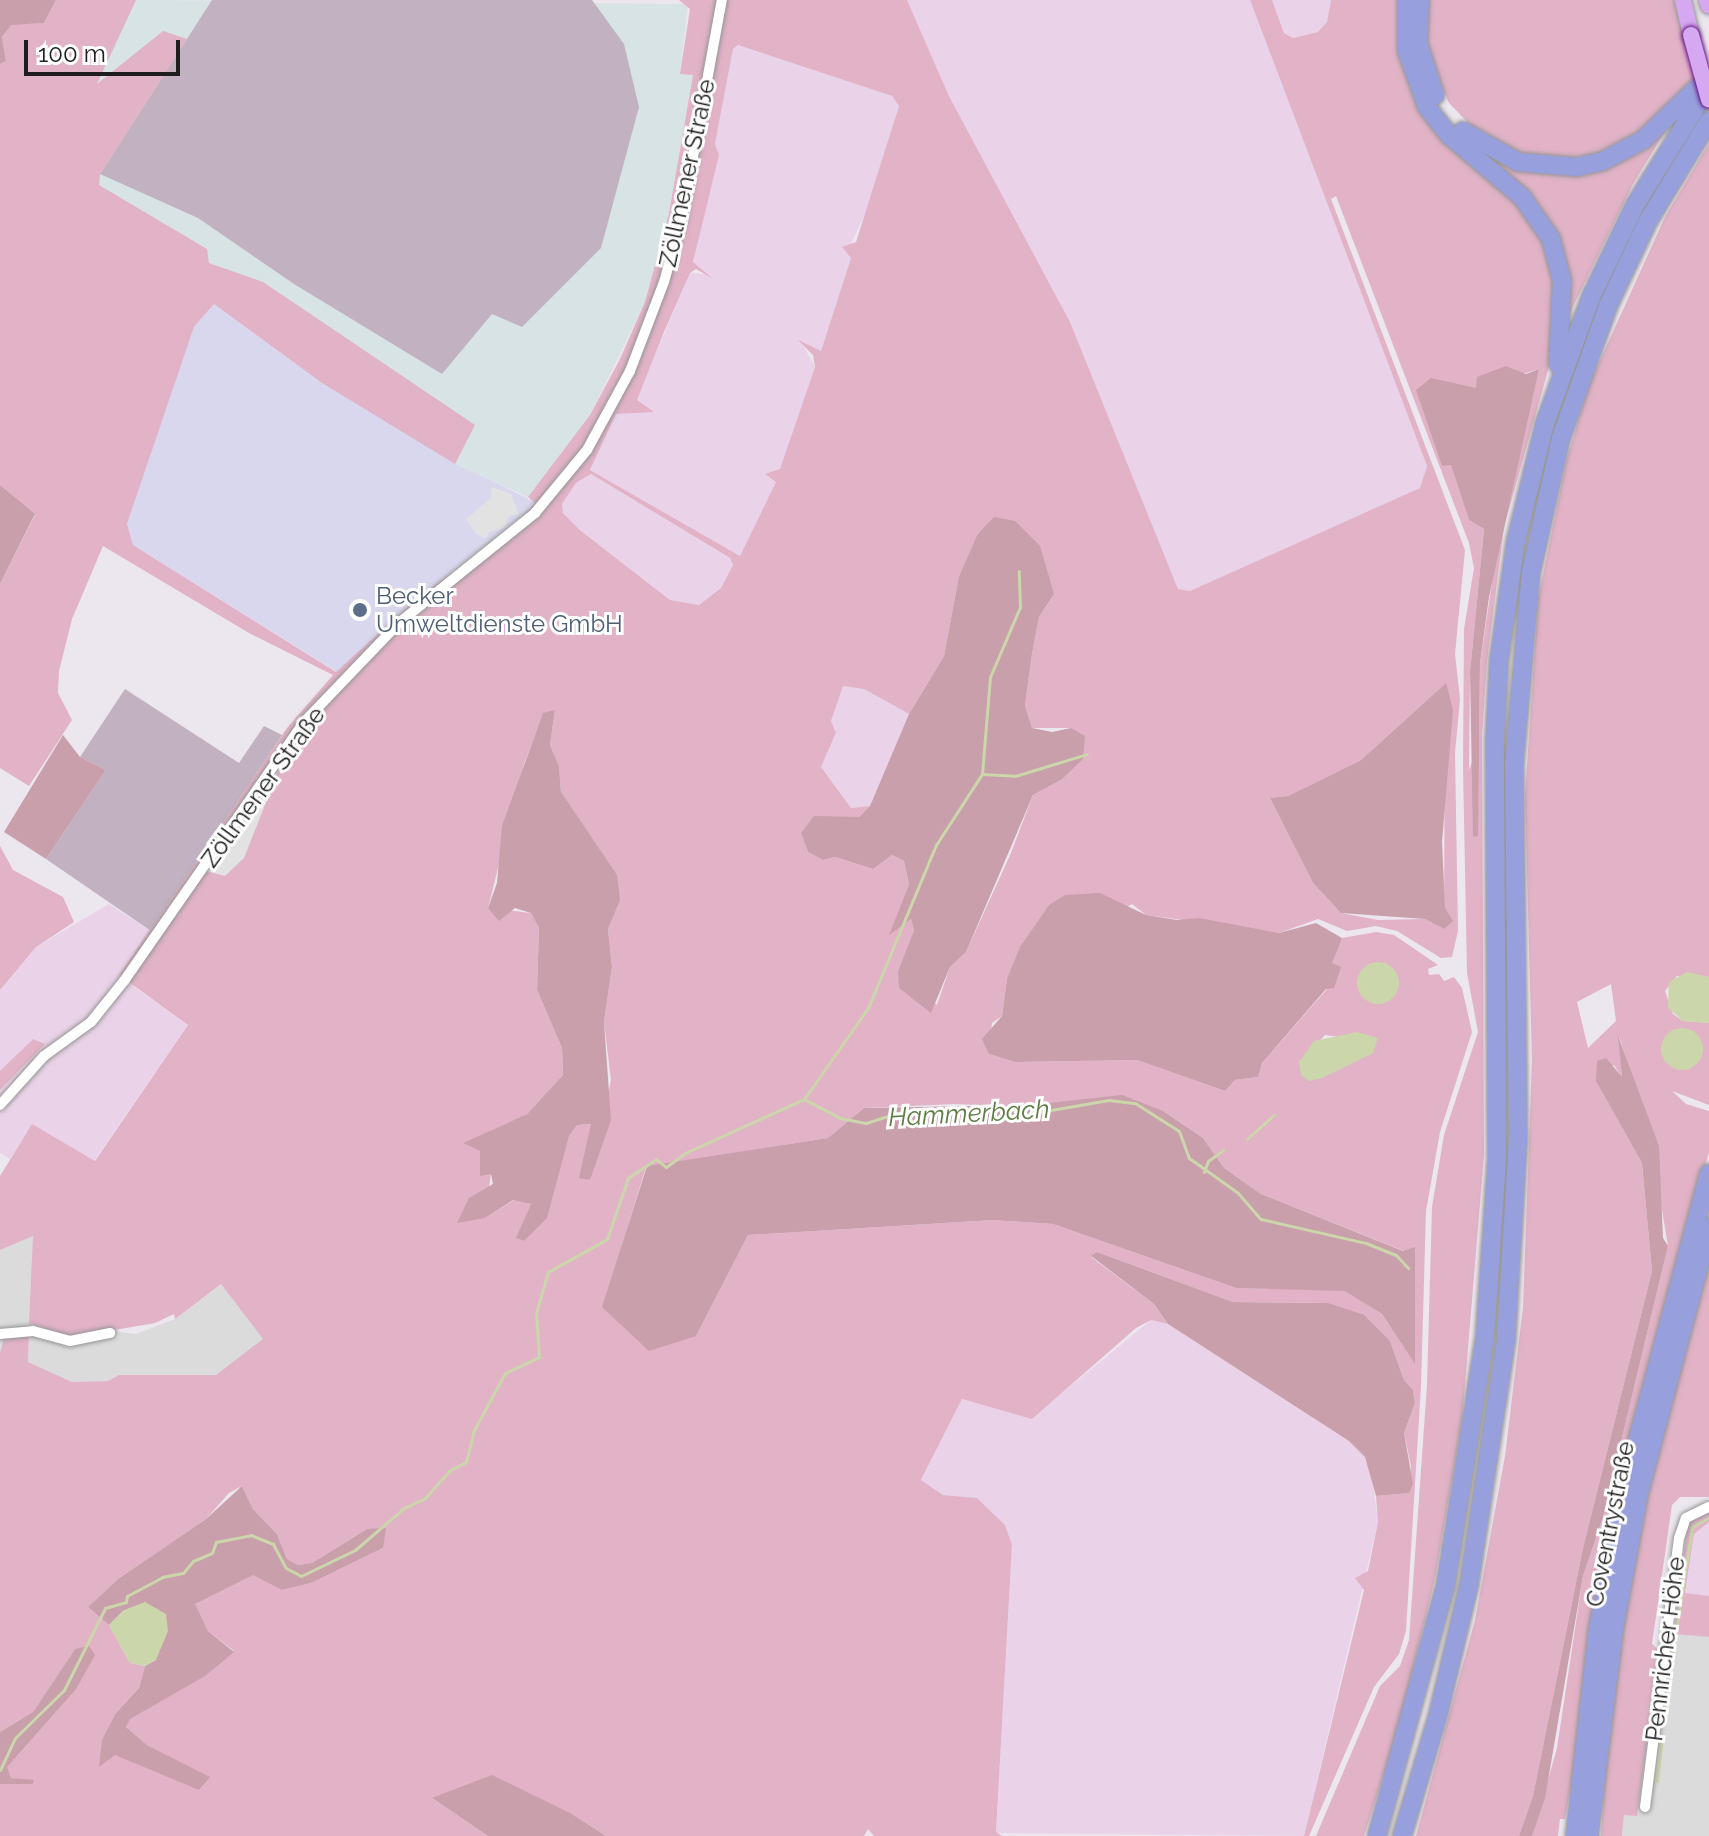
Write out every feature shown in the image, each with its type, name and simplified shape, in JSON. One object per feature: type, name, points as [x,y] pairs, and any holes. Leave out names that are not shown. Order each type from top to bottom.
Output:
[{"type":"highway","points":[[1407,0],[1407,51],[1427,107],[1450,136],[1522,197],[1551,239],[1563,298],[1557,386]]},
{"type":"highway","points":[[1420,0],[1417,27],[1422,63],[1443,109],[1472,139],[1518,162],[1563,168],[1614,156],[1655,130],[1709,80]]},
{"type":"highway","points":[[1377,1836],[1443,1598],[1479,1390],[1497,1158],[1494,775],[1499,660],[1524,506],[1557,386],[1635,205],[1709,86]]},
{"type":"highway","points":[[1402,1836],[1438,1715],[1469,1585],[1506,1340],[1518,1139],[1514,765],[1531,572],[1561,438],[1608,306],[1648,221],[1709,121]]},
{"type":"highway","points":[[1575,1836],[1598,1629],[1624,1491],[1709,1173]]},
{"type":"highway","name":"Coventrystraße","points":[[1589,1836],[1614,1629],[1639,1493],[1709,1228]]},
{"type":"main road","points":[[1683,0],[1709,100]]},
{"type":"main road","points":[[1707,0],[1709,6]]},
{"type":"street","name":"Zöllmener Straße","points":[[0,1105],[44,1056],[91,1022],[303,723],[382,638],[535,513],[587,450],[630,371],[667,271],[682,217],[722,0]]},
{"type":"street","points":[[0,1334],[33,1331],[70,1341],[110,1333]]},
{"type":"street","name":"Pennricher Höhe","points":[[1645,1807],[1679,1538],[1686,1518],[1709,1507]]},
{"type":"shaded area","points":[[0,0],[56,0],[44,23],[11,25],[2,37],[6,61],[0,64]]},
{"type":"shaded area","points":[[56,0],[136,0],[97,84],[163,31],[187,39],[100,174],[99,185],[207,249],[209,263],[263,282],[475,425],[455,464],[322,383],[214,304],[194,327],[127,524],[133,545],[336,672],[421,595],[500,538],[535,503],[528,497],[590,415],[620,359],[645,302],[669,213],[693,75],[680,74],[690,9],[679,0],[907,0],[949,96],[1070,322],[1178,589],[1190,591],[1420,488],[1427,466],[1250,0],[1272,0],[1284,33],[1293,38],[1318,32],[1327,22],[1331,0],[1403,0],[1415,92],[1531,214],[1556,269],[1550,363],[1504,527],[1487,661],[1482,736],[1484,1155],[1462,1421],[1435,1579],[1397,1734],[1364,1836],[1316,1836],[1380,1686],[1400,1666],[1409,1640],[1427,1385],[1432,1207],[1444,1135],[1478,1032],[1467,973],[1463,767],[1464,629],[1474,568],[1469,543],[1336,196],[1331,199],[1465,550],[1455,654],[1460,699],[1455,753],[1458,931],[1452,957],[1441,958],[1397,931],[1376,926],[1347,931],[1318,919],[1279,933],[1146,915],[1132,904],[1007,979],[1002,1016],[992,1023],[989,1054],[1015,1062],[1137,1060],[1225,1091],[1235,1080],[1258,1077],[1262,1063],[1327,989],[1333,952],[1342,938],[1376,932],[1394,935],[1438,965],[1428,969],[1429,975],[1439,974],[1444,981],[1454,977],[1462,988],[1472,1032],[1440,1132],[1426,1211],[1421,1386],[1406,1631],[1399,1654],[1374,1687],[1309,1836],[1304,1836],[1364,1590],[1355,1578],[1368,1571],[1378,1522],[1376,1496],[1409,1493],[1411,1466],[1404,1433],[1415,1403],[1413,1390],[1404,1380],[1390,1341],[1328,1303],[1233,1302],[1097,1252],[1091,1257],[1154,1304],[1168,1324],[1151,1320],[1136,1328],[1032,1419],[962,1399],[921,1480],[943,1495],[977,1498],[1005,1525],[1012,1545],[996,1832],[1002,1836],[874,1836],[868,1829],[864,1836],[606,1836],[572,1814],[432,1798],[488,1836],[0,1836],[0,1784],[34,1781],[11,1778],[6,1767],[28,1740],[75,1649],[33,1712],[0,1732],[0,1353],[5,1335],[29,1333],[28,1362],[72,1382],[108,1381],[119,1375],[216,1375],[263,1339],[221,1284],[175,1319],[174,1314],[155,1323],[73,1337],[29,1323],[33,1236],[0,1250],[0,1176],[32,1124],[95,1161],[188,1025],[119,975],[287,728],[333,675],[249,633],[103,546],[72,619],[59,671],[58,693],[72,720],[29,786],[0,768],[0,584],[35,515],[0,485],[0,64],[6,61],[2,37],[11,24],[44,23]],"holes":[[[738,45],[892,96],[899,106],[856,242],[842,247],[851,258],[821,351],[798,340],[813,355],[815,367],[780,469],[765,474],[776,482],[740,556],[590,470],[616,414],[654,412],[637,400],[664,332],[690,273],[696,269],[712,278],[693,262],[719,155],[715,144],[733,49]],[[1539,369],[1500,529],[1480,663],[1479,743],[1469,770],[1470,672],[1484,529],[1469,520],[1451,464],[1476,388]],[[591,474],[730,558],[733,565],[721,588],[699,605],[670,600],[581,531],[563,513],[562,504],[576,483]],[[987,528],[1054,594],[1039,617],[1025,705],[1032,728],[1071,728],[1061,780],[1033,795],[1011,853],[966,952],[950,967],[937,1005],[898,971],[914,930],[911,919],[890,933],[909,884],[904,861],[892,855],[873,869],[835,857],[823,860],[808,852],[801,833],[830,818],[859,817],[870,806],[851,808],[821,767],[836,733],[831,721],[843,686],[864,689],[909,714],[944,656],[959,576],[977,535]],[[1445,684],[1444,929],[1425,919],[1378,920],[1341,913],[1313,883],[1270,798],[1288,796],[1361,760]],[[555,710],[550,745],[559,766],[561,792],[619,900],[608,929],[612,967],[604,1022],[611,1080],[590,1180],[580,1177],[592,1124],[577,1125],[569,1136],[524,1241],[517,1238],[531,1204],[514,1200],[485,1218],[491,1173],[480,1175],[481,1151],[464,1143],[527,1114],[563,1075],[562,1048],[537,990],[539,928],[531,913],[488,908],[524,764],[543,714]],[[1325,1035],[1348,1038],[1373,1053],[1309,1081],[1299,1062]],[[954,1104],[1163,1111],[1203,1138],[1224,1168],[1261,1194],[1404,1251],[1414,1362],[1382,1314],[1345,1290],[1236,1288],[1053,1224],[993,1220],[748,1235],[696,1336],[622,1245],[646,1167],[828,1138],[864,1108]],[[242,1486],[253,1509],[277,1534],[287,1559],[298,1565],[312,1563],[367,1529],[383,1548],[311,1583],[282,1590],[253,1574],[194,1604],[208,1631],[234,1651],[129,1719],[126,1727],[147,1745],[209,1777],[115,1755],[116,1713],[139,1688],[145,1666],[130,1663],[109,1625],[88,1607],[118,1579],[206,1519],[229,1493]]]},
{"type":"shaded area","points":[[136,0],[688,4],[680,73],[693,75],[669,213],[645,302],[590,415],[528,497],[455,464],[322,383],[232,272],[99,221],[45,144]]},
{"type":"shaded area","points":[[212,0],[592,0],[624,44],[639,107],[601,248],[522,327],[492,314],[442,374],[294,284],[198,218],[100,174]]},
{"type":"shaded area","points":[[907,0],[1250,0],[1427,466],[1421,488],[1190,591],[1178,589],[1070,322],[949,96]]},
{"type":"shaded area","points":[[1272,0],[1331,0],[1327,22],[1318,32],[1293,38],[1284,33]]},
{"type":"shaded area","points":[[1424,0],[1674,0],[1694,79],[1659,121],[1583,161],[1582,156],[1554,162],[1523,156],[1478,133],[1449,103],[1428,57]]},
{"type":"shaded area","points":[[738,45],[892,96],[899,105],[870,203],[850,246],[851,258],[821,351],[802,343],[815,367],[780,470],[767,474],[776,482],[740,556],[590,470],[616,414],[652,411],[636,400],[690,273],[707,274],[693,262],[718,155],[715,144],[733,49]]},
{"type":"shaded area","points":[[1666,130],[1633,184],[1567,319],[1565,264],[1477,149],[1570,173]]},
{"type":"shaded area","points":[[1709,143],[1709,977],[1677,976],[1665,991],[1673,1014],[1683,1021],[1709,1023],[1709,1105],[1672,1091],[1686,1104],[1709,1111],[1709,1152],[1639,1402],[1565,1819],[1560,1819],[1558,1836],[1532,1836],[1557,1748],[1583,1576],[1603,1517],[1668,1246],[1648,1124],[1619,1037],[1622,1078],[1614,1065],[1599,1086],[1642,1163],[1652,1271],[1583,1548],[1533,1796],[1519,1836],[1416,1836],[1475,1620],[1505,1456],[1523,1307],[1532,1060],[1525,796],[1538,599],[1566,462],[1588,387],[1665,217]],"holes":[[[1611,984],[1616,1021],[1588,1048],[1577,1002]]]},
{"type":"shaded area","points":[[214,304],[322,383],[455,463],[535,502],[500,538],[421,595],[337,672],[133,545],[127,524],[194,327]]},
{"type":"shaded area","points":[[1506,366],[1526,374],[1539,369],[1489,597],[1480,663],[1478,836],[1473,837],[1470,672],[1484,529],[1469,520],[1451,465],[1442,466],[1416,390],[1431,378],[1476,388],[1477,377]]},
{"type":"shaded area","points":[[591,474],[730,558],[733,565],[721,588],[699,605],[670,600],[581,531],[563,513],[562,504],[576,483]]},
{"type":"shaded area","points":[[0,485],[35,514],[0,584]]},
{"type":"shaded area","points":[[492,487],[511,494],[519,515],[510,515],[504,528],[489,532],[486,539],[475,533],[466,519],[491,498]]},
{"type":"shaded area","points":[[994,517],[1015,521],[1040,546],[1054,594],[1039,617],[1032,654],[1025,705],[1032,728],[1052,732],[1071,728],[1085,736],[1083,759],[1061,780],[1033,795],[966,952],[950,967],[931,1013],[899,988],[898,971],[914,930],[911,919],[889,935],[909,884],[904,861],[892,855],[873,869],[835,857],[823,860],[808,852],[801,833],[814,816],[859,817],[870,806],[909,714],[944,656],[959,576],[977,535]]},
{"type":"shaded area","points":[[1446,683],[1453,710],[1442,842],[1445,908],[1453,921],[1444,929],[1425,919],[1341,913],[1313,883],[1270,798],[1288,796],[1361,760]]},
{"type":"shaded area","points":[[843,686],[864,689],[909,714],[870,806],[851,808],[821,767],[836,734],[831,721]]},
{"type":"shaded area","points":[[125,689],[239,763],[264,726],[282,735],[151,931],[46,859],[106,770],[80,757]]},
{"type":"shaded area","points":[[555,710],[550,745],[559,766],[561,792],[617,875],[620,900],[608,929],[612,967],[604,1022],[611,1120],[590,1180],[579,1178],[591,1124],[577,1125],[569,1136],[547,1218],[524,1241],[516,1238],[531,1204],[513,1200],[485,1218],[457,1223],[469,1198],[493,1184],[491,1174],[480,1176],[480,1151],[463,1143],[527,1114],[563,1075],[562,1048],[537,990],[539,928],[531,913],[515,908],[499,921],[488,908],[497,883],[502,826],[543,713]]},
{"type":"shaded area","points":[[63,735],[80,757],[106,770],[46,859],[4,832]]},
{"type":"shaded area","points":[[280,767],[244,858],[225,876],[206,871]]},
{"type":"shaded area","points":[[0,846],[13,870],[63,897],[74,922],[36,947],[0,990]]},
{"type":"shaded area","points":[[1100,893],[1146,915],[1177,920],[1199,918],[1279,933],[1316,923],[1342,938],[1332,963],[1341,967],[1334,988],[1326,989],[1262,1063],[1258,1077],[1235,1080],[1225,1091],[1137,1060],[1015,1062],[989,1054],[982,1039],[1002,1016],[1007,979],[1020,947],[1049,905],[1065,895]]},
{"type":"shaded area","points":[[109,904],[151,931],[119,976],[188,1025],[94,1161],[32,1124],[10,1159],[0,1153],[0,1090],[44,1044],[33,1039],[0,1071],[0,990],[36,947]]},
{"type":"shaded area","points":[[1378,962],[1393,968],[1399,983],[1393,998],[1378,1004],[1363,998],[1357,983],[1363,968]]},
{"type":"shaded area","points":[[1687,972],[1709,977],[1709,1023],[1683,1021],[1668,1008],[1669,982]]},
{"type":"shaded area","points":[[1682,1028],[1697,1034],[1703,1049],[1697,1064],[1682,1070],[1667,1064],[1661,1049],[1667,1034]]},
{"type":"shaded area","points":[[1357,1032],[1378,1038],[1373,1053],[1322,1078],[1309,1081],[1301,1075],[1299,1062],[1314,1041]]},
{"type":"shaded area","points":[[1618,1036],[1659,1146],[1663,1238],[1668,1246],[1603,1517],[1583,1576],[1545,1798],[1532,1836],[1519,1836],[1533,1796],[1583,1548],[1652,1271],[1642,1163],[1596,1081],[1597,1061],[1606,1058],[1622,1077]]},
{"type":"shaded area","points":[[33,1039],[45,1044],[0,1090],[0,1071]]},
{"type":"shaded area","points":[[1122,1095],[1163,1111],[1203,1138],[1224,1168],[1261,1194],[1403,1251],[1415,1247],[1415,1364],[1382,1314],[1345,1291],[1236,1288],[1053,1224],[993,1220],[748,1235],[696,1336],[649,1351],[602,1307],[647,1166],[828,1138],[864,1108],[1031,1105]]},
{"type":"shaded area","points":[[33,1235],[119,1332],[136,1334],[175,1319],[221,1284],[264,1339],[216,1375],[119,1375],[108,1381],[72,1382],[28,1362],[29,1334],[0,1353],[0,1250]]},
{"type":"shaded area","points":[[1709,1250],[1709,1497],[1680,1497],[1672,1505],[1652,1644],[1659,1650],[1637,1816],[1624,1815],[1622,1836],[1601,1836],[1609,1699],[1646,1487]]},
{"type":"shaded area","points":[[1097,1252],[1233,1302],[1328,1303],[1364,1315],[1390,1341],[1404,1380],[1413,1390],[1415,1403],[1404,1433],[1413,1484],[1409,1493],[1376,1496],[1365,1457],[1349,1441],[1168,1324],[1154,1304],[1091,1256]]},
{"type":"shaded area","points":[[1151,1320],[1168,1324],[1349,1441],[1365,1457],[1372,1476],[1378,1522],[1304,1836],[996,1833],[1012,1545],[1005,1525],[977,1498],[943,1495],[921,1481],[962,1399],[1032,1418]]},
{"type":"shaded area","points":[[242,1486],[253,1509],[277,1534],[287,1559],[298,1565],[312,1563],[367,1529],[386,1528],[383,1548],[311,1583],[282,1590],[253,1575],[195,1604],[208,1631],[234,1652],[205,1676],[130,1719],[126,1727],[147,1745],[210,1777],[199,1790],[115,1755],[99,1767],[102,1740],[116,1713],[139,1688],[145,1666],[156,1660],[124,1610],[109,1625],[88,1607],[118,1579],[206,1519]]},
{"type":"shaded area","points":[[1709,1512],[1709,1522],[1694,1534],[1685,1593],[1709,1596],[1709,1637],[1674,1634],[1687,1528],[1691,1519]]},
{"type":"shaded area","points":[[1709,1522],[1709,1596],[1685,1594],[1694,1534]]},
{"type":"shaded area","points":[[145,1602],[166,1614],[168,1631],[156,1660],[145,1666],[130,1663],[109,1625],[124,1610]]},
{"type":"shaded area","points":[[1661,1632],[1709,1637],[1709,1836],[1622,1836],[1624,1815],[1637,1816]]},
{"type":"shaded area","points":[[89,1646],[95,1655],[76,1689],[7,1767],[11,1778],[34,1780],[33,1784],[0,1784],[0,1732],[33,1712],[75,1649]]},
{"type":"shaded area","points":[[492,1775],[572,1814],[606,1836],[488,1836],[432,1798]]},
{"type":"waterway","points":[[804,1099],[868,1008],[936,845],[982,774],[990,677],[1020,607],[1019,571]]},
{"type":"waterway","points":[[982,774],[1015,776],[1087,754]]},
{"type":"waterway","name":"Hammerbach","points":[[0,1770],[15,1738],[64,1690],[105,1608],[126,1602],[127,1596],[162,1577],[183,1573],[193,1561],[212,1553],[216,1542],[251,1535],[273,1544],[286,1568],[301,1576],[355,1550],[404,1508],[425,1498],[450,1470],[466,1462],[474,1430],[505,1373],[539,1357],[536,1313],[548,1272],[607,1239],[628,1178],[656,1159],[666,1167],[685,1153],[804,1099],[840,1118],[866,1123],[897,1113],[1008,1108],[1022,1115],[1109,1100],[1135,1103],[1179,1131],[1189,1158],[1238,1193],[1261,1219],[1366,1243],[1396,1255],[1408,1268]]},
{"type":"waterway","points":[[1247,1139],[1274,1115]]},
{"type":"waterway","points":[[1204,1172],[1208,1161],[1223,1150]]},
{"type":"waterway","points":[[1677,1624],[1692,1527],[1709,1517]]},
{"type":"waterway","points":[[1669,1678],[1674,1647]]},
{"type":"waterway","points":[[1665,1706],[1667,1694]]},
{"type":"waterway","points":[[1657,1781],[1662,1737]]},
{"type":"place","name":"Becker Umweltdienste GmbH","points":[[360,610]]}]
